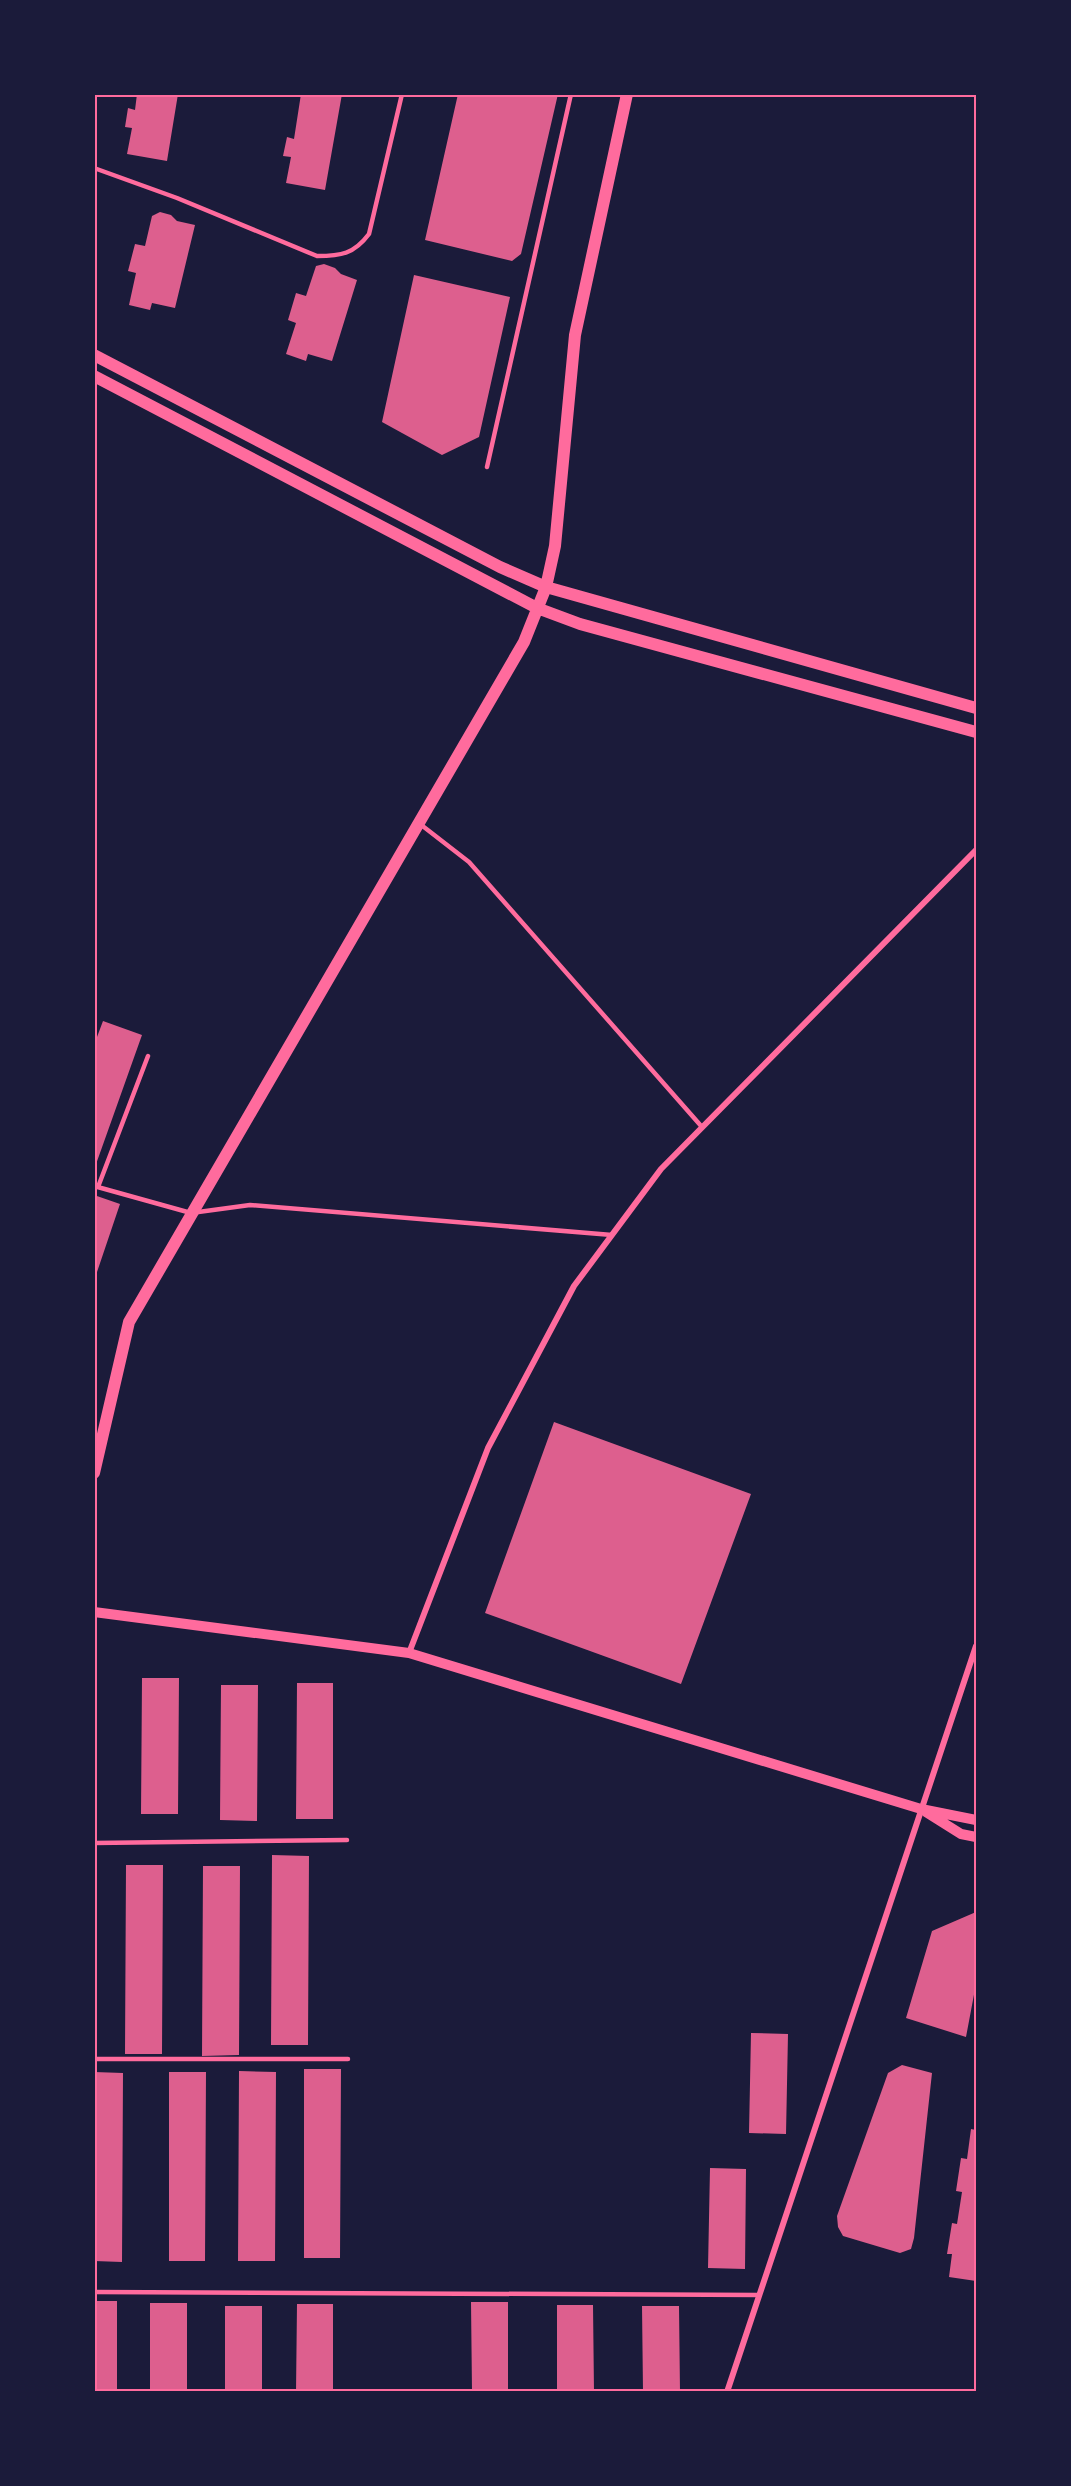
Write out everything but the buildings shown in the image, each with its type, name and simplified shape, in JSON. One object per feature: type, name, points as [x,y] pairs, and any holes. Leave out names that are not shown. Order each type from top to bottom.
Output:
[{"type":"main road","points":[[94,1473],[129,1322],[524,642],[546,587],[555,546],[575,335],[627,94]]},
{"type":"main road","points":[[94,355],[500,567],[546,587],[976,708]]},
{"type":"main road","points":[[94,376],[537,608],[580,624],[976,732]]},
{"type":"street","points":[[409,1653],[488,1448],[574,1286],[661,1168],[976,850]]},
{"type":"street","points":[[94,1611],[409,1653],[921,1809],[976,1820]]},
{"type":"street","points":[[727,2391],[976,1646]]},
{"type":"street","points":[[921,1809],[961,1834],[976,1837]]},
{"type":"lane","points":[[94,168],[177,198],[316,256],[341,256],[359,248],[369,234],[402,94]]},
{"type":"lane","points":[[487,467],[571,94]]},
{"type":"lane","points":[[419,822],[469,862],[702,1127]]},
{"type":"lane","points":[[148,1056],[96,1186],[191,1213],[250,1206],[612,1235]]},
{"type":"lane","points":[[94,1844],[347,1840]]},
{"type":"lane","points":[[94,2059],[348,2059]]},
{"type":"lane","points":[[94,2292],[758,2295]]}]
